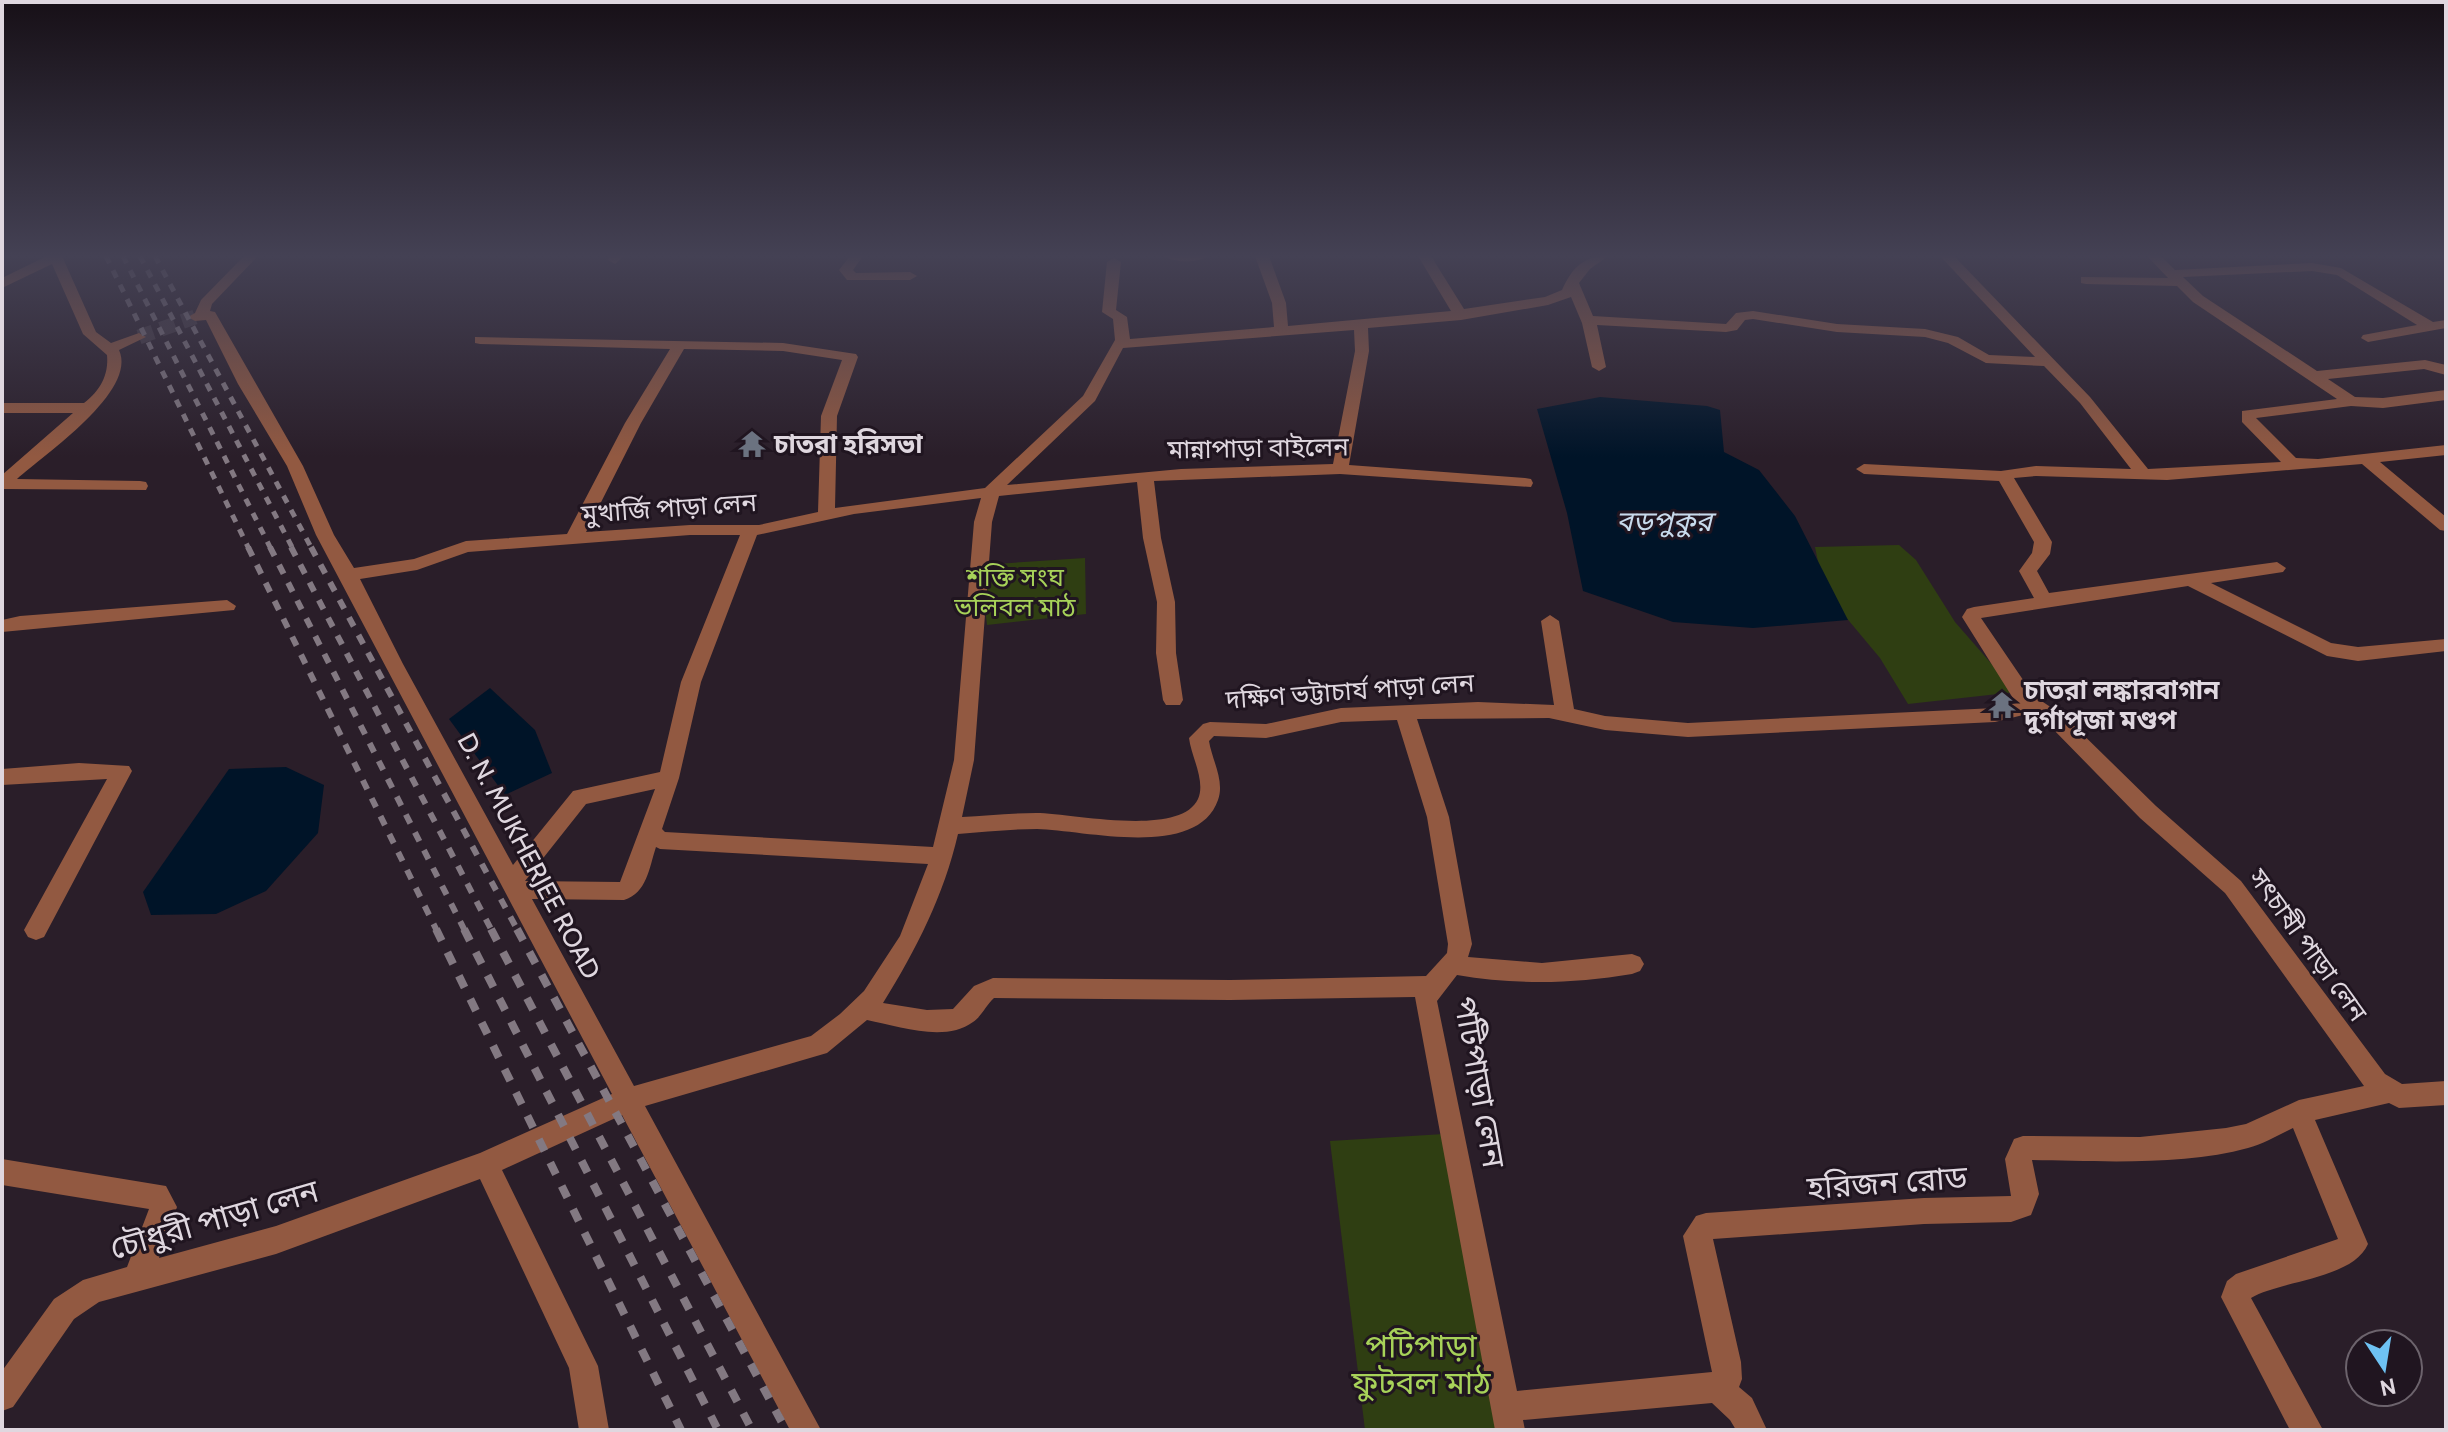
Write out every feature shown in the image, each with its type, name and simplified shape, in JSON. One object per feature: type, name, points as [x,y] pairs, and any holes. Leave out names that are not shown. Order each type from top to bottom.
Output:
[{"type":"street","points":[[2,484],[95,404],[114,373],[116,356],[111,348],[90,334],[85,323]]},
{"type":"street","name":"D. N. MUKHERJEE ROAD","points":[[215,323],[246,384],[295,466],[325,535],[349,575],[393,664],[806,1430]]},
{"type":"street","points":[[1121,323],[1123,342]]},
{"type":"street","points":[[1280,323],[1281,331]]},
{"type":"street","points":[[992,490],[1090,398],[1111,353],[1123,342],[1393,323]]},
{"type":"street","points":[[1589,323],[1599,367]]},
{"type":"street","points":[[1637,323],[1726,328],[1735,323]]},
{"type":"street","points":[[1804,323],[1925,333],[1953,340],[1986,359],[2049,362]]},
{"type":"street","points":[[2009,323],[2085,400],[2144,475]]},
{"type":"street","points":[[2235,323],[2351,401]]},
{"type":"street","points":[[2368,338],[2438,325]]},
{"type":"street","points":[[1340,469],[1360,363],[1361,326]]},
{"type":"street","points":[[111,348],[139,337]]},
{"type":"street","points":[[480,340],[801,348],[851,357],[829,416],[826,513]]},
{"type":"street","points":[[573,540],[633,423],[680,344]]},
{"type":"street","points":[[2316,376],[2425,364],[2446,370]]},
{"type":"street","points":[[2290,463],[2246,416],[2351,401],[2383,403],[2446,395]]},
{"type":"street","points":[[2,408],[88,408]]},
{"type":"street","points":[[1864,469],[2006,476],[2036,471],[2144,475],[2290,463],[2318,464],[2446,450]]},
{"type":"street","points":[[2365,458],[2446,526]]},
{"type":"street","name":"মান্নাপাড়া বাইলেন","points":[[992,490],[1145,477],[1340,469],[1525,483]]},
{"type":"street","points":[[2006,476],[2043,542],[2041,554],[2028,571],[2044,600]]},
{"type":"street","points":[[1145,477],[1152,538],[1166,602],[1166,653],[1173,700]]},
{"type":"street","points":[[2,484],[140,486]]},
{"type":"street","name":"মুখার্জি পাড়া লেন","points":[[349,575],[417,564],[466,547],[707,529],[750,531],[826,513],[992,490]]},
{"type":"street","name":"চৌধুরী পাড়া লেন","points":[[2,1396],[64,1309],[93,1290],[253,1248],[486,1164],[629,1099],[818,1045],[836,1034],[862,1009],[893,970],[910,940],[942,856],[964,760],[983,522],[992,490]]},
{"type":"street","points":[[514,886],[624,891],[632,885],[669,778],[691,682],[750,531]]},
{"type":"street","points":[[2027,701],[1971,617],[1974,613],[2036,605],[2044,600],[2277,568]]},
{"type":"street","points":[[2191,580],[2327,649],[2358,654],[2446,645]]},
{"type":"street","points":[[2,626],[227,606]]},
{"type":"street","points":[[1550,621],[1565,714]]},
{"type":"street","name":"দক্ষিণ ভট্টাচার্য পাড়া লেন","points":[[949,826],[1018,821],[1150,830],[1169,827],[1195,816],[1209,797],[1210,787],[1199,744],[1202,733],[1210,729],[1266,731],[1341,715],[1526,709],[1605,723],[1688,730],[1995,715],[2023,709],[2027,701]]},
{"type":"street","name":"সৎচাষী পাড়া লেন","points":[[2027,701],[2065,728],[2148,812],[2233,887],[2354,1055],[2388,1092]]},
{"type":"street","name":"পটিপাড়া লেন","points":[[1405,712],[1438,817],[1460,944],[1452,964],[1430,986],[1425,1001],[1452,1123],[1508,1418]]},
{"type":"street","points":[[2,777],[122,771],[36,930]]},
{"type":"street","points":[[514,886],[570,806],[580,797],[669,778]]},
{"type":"street","points":[[650,831],[660,840],[942,856]]},
{"type":"street","points":[[1452,964],[1514,973],[1604,969],[1632,964]]},
{"type":"street","points":[[862,1009],[949,1020],[967,1013],[980,993],[993,988],[1230,990],[1430,986]]},
{"type":"street","points":[[2388,1092],[2406,1096],[2446,1093]]},
{"type":"street","name":"হরিজন রোড","points":[[1717,1387],[1727,1379],[1728,1370],[1698,1248],[1697,1236],[1706,1226],[1873,1214],[2011,1209],[2021,1206],[2026,1194],[2017,1161],[2023,1148],[2140,1149],[2226,1140],[2248,1136],[2299,1112],[2388,1092]]},
{"type":"street","points":[[2299,1112],[2354,1244],[2324,1260],[2246,1284],[2235,1297],[2288,1400],[2308,1430]]},
{"type":"street","points":[[486,1164],[583,1366],[594,1430]]},
{"type":"street","points":[[2,1172],[156,1195],[163,1207],[162,1216],[137,1277]]},
{"type":"street","points":[[1508,1418],[1717,1387],[1741,1409],[1752,1430]]},
{"type":"green space","points":[[1899,545],[1916,560],[1955,622],[2016,692],[1908,704],[1880,658],[1824,591],[1815,547]]},
{"type":"green space","name":"শক্তি সংঘ ভলিবল মাঠ","points":[[1085,558],[1086,614],[987,625],[980,565]]},
{"type":"green space","name":"পটিপাড়া ফুটবল মাঠ","points":[[1444,1134],[1498,1430],[1365,1430],[1330,1141]]},
{"type":"water","name":"বড়পুকুর","points":[[1600,397],[1707,406],[1720,410],[1724,452],[1759,470],[1795,516],[1848,620],[1753,628],[1673,622],[1583,591],[1567,513],[1537,409]]},
{"type":"water","points":[[490,688],[535,730],[552,773],[505,795],[449,719]]},
{"type":"water","points":[[286,767],[324,785],[318,833],[266,891],[216,914],[151,915],[143,892],[229,769]]},
{"type":"tunnel","points":[[139,337],[179,323]]},
{"type":"railway","points":[[139,323],[249,549]]},
{"type":"railway","points":[[157,323],[271,549]]},
{"type":"railway","points":[[175,323],[293,549]]},
{"type":"railway","points":[[191,323],[312,549]]},
{"type":"railway","points":[[248,547],[437,931]]},
{"type":"railway","points":[[270,547],[465,931]]},
{"type":"railway","points":[[291,547],[492,931]]},
{"type":"railway","points":[[311,547],[518,931]]},
{"type":"railway","points":[[436,929],[681,1430]]},
{"type":"railway","points":[[464,929],[718,1430]]},
{"type":"railway","points":[[491,929],[752,1430]]},
{"type":"railway","points":[[517,929],[786,1430]]},
{"type":"place","name":"চাতরা হরিসভা","points":[[752,444]]},
{"type":"place","name":"চাতরা লঙ্কারবাগান দুর্গাপূজা মণ্ডপ","points":[[2002,705]]}]
